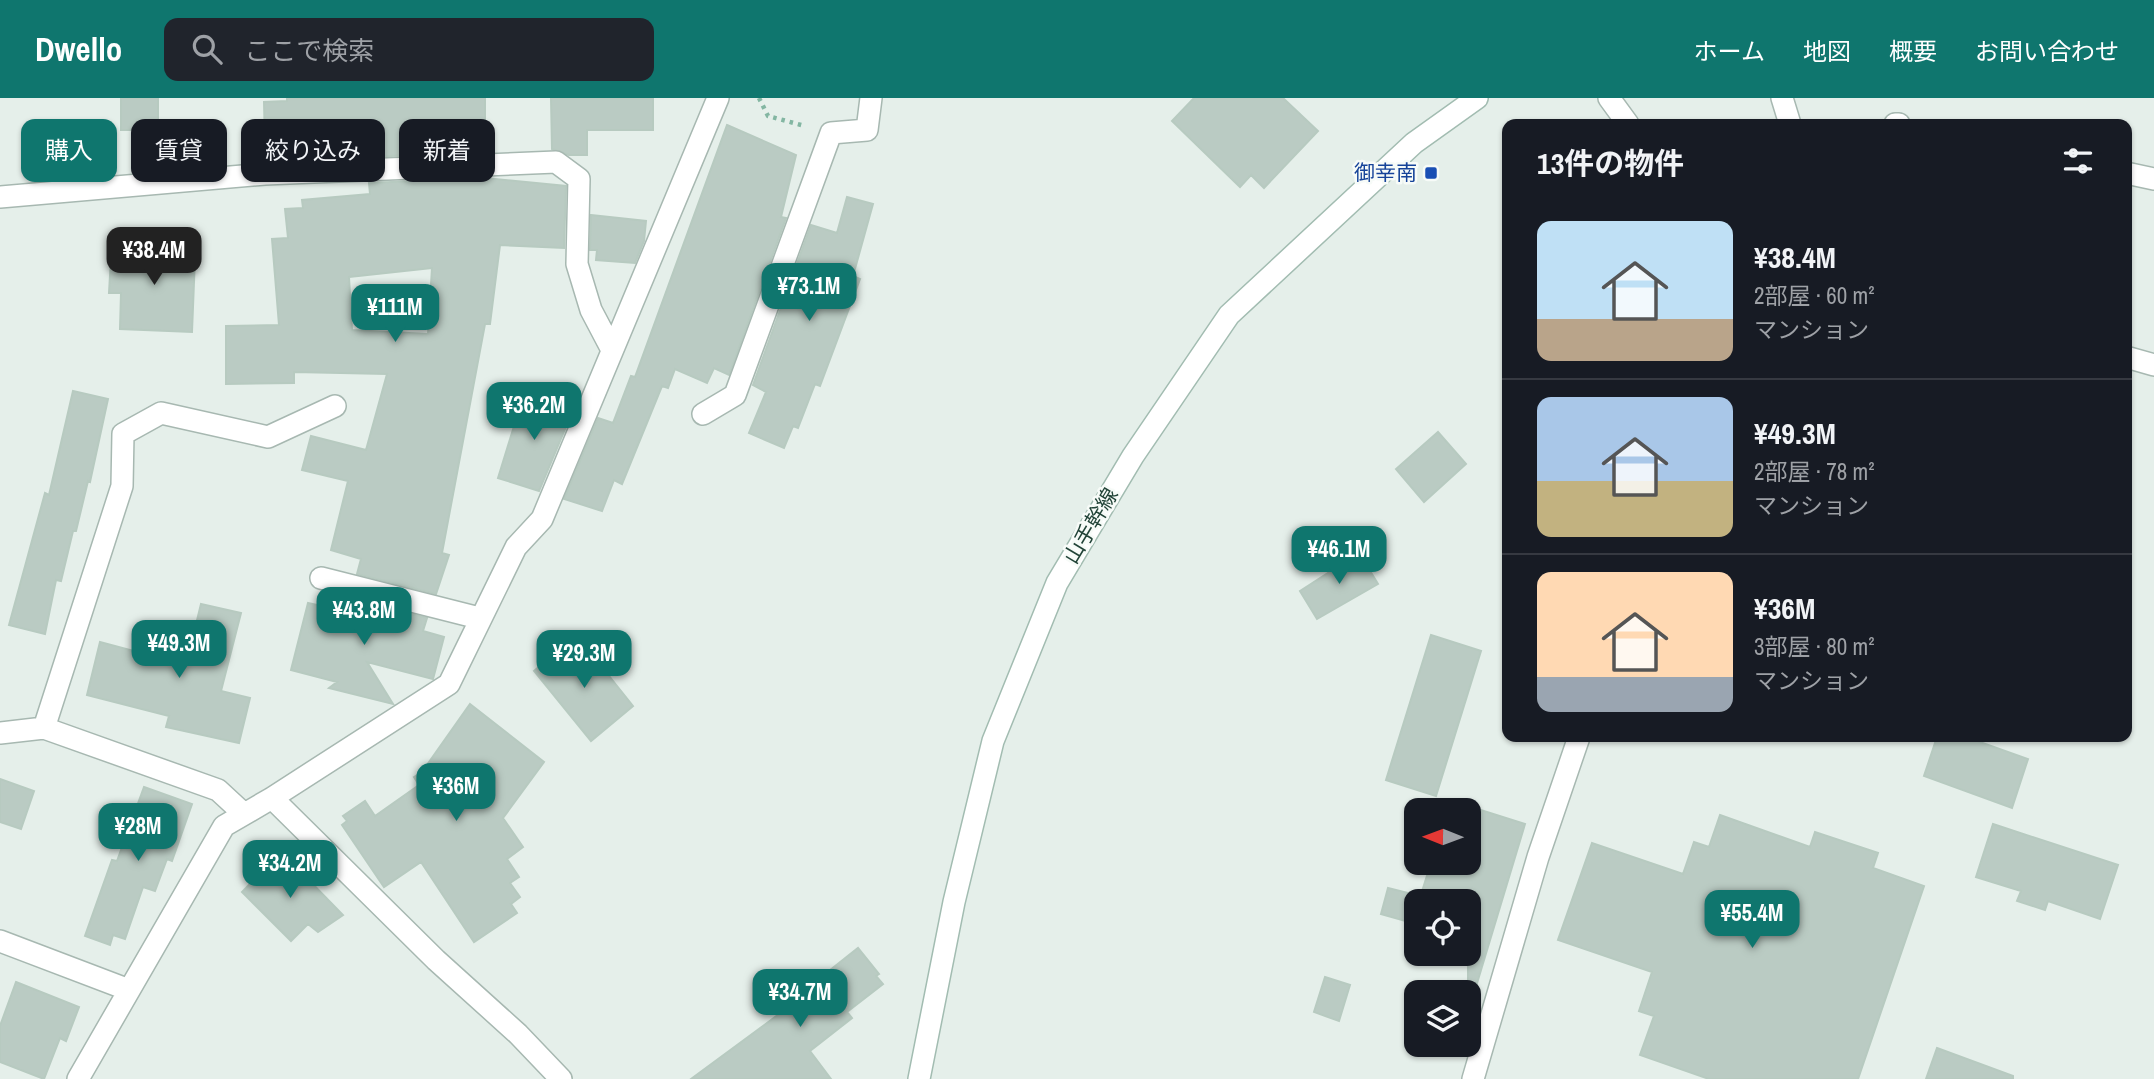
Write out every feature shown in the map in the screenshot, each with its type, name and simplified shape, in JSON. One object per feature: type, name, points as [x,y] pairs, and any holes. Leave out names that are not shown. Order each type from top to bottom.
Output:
[{"type":"street","points":[[78,1079],[224,826],[449,684],[516,547],[542,519],[592,402],[611,348],[718,98]]},
{"type":"street","points":[[703,414],[735,395],[831,132],[867,130],[871,98]]},
{"type":"street","name":"山手幹線","points":[[919,1079],[954,902],[993,741],[1057,583],[1133,456],[1229,315],[1414,143],[1477,98]]},
{"type":"street","points":[[1609,98],[1624,119]]},
{"type":"street","points":[[1782,98],[1788,119]]},
{"type":"street","points":[[0,197],[265,174],[556,162],[579,179],[577,264],[591,310],[611,348]]},
{"type":"street","points":[[2132,174],[2154,179]]},
{"type":"street","points":[[2132,359],[2154,365]]},
{"type":"street","points":[[44,728],[122,486],[123,434],[161,413],[268,437],[335,406]]},
{"type":"street","points":[[321,578],[480,618]]},
{"type":"street","points":[[0,733],[44,728],[218,790],[244,814]]},
{"type":"street","points":[[1472,1079],[1538,858],[1577,742]]},
{"type":"street","points":[[272,798],[436,960],[518,1034],[561,1079]]},
{"type":"street","points":[[0,941],[129,990]]},
{"type":"path","points":[[759,98],[768,116],[831,132]]},
{"type":"building","points":[[121,98],[158,98],[158,119],[131,119],[131,130],[121,130]]},
{"type":"building","points":[[287,98],[485,98],[485,119],[399,119],[399,156],[385,156],[385,119],[264,119],[264,102],[287,101]]},
{"type":"building","points":[[551,98],[653,98],[653,130],[587,130],[587,155],[569,155],[552,149]]},
{"type":"building","points":[[1194,98],[1283,98],[1318,131],[1264,188],[1251,175],[1240,187],[1172,121]]},
{"type":"building","points":[[727,125],[796,155],[781,217],[786,218],[729,375],[714,368],[707,383],[675,369],[668,388],[662,386],[622,484],[614,480],[602,511],[564,499],[598,418],[613,423],[631,376],[635,377]]},
{"type":"building","points":[[495,179],[566,186],[564,248],[500,245],[490,324],[485,324],[442,553],[449,555],[436,594],[357,574],[361,559],[331,550],[348,481],[302,470],[311,436],[366,450],[387,374],[294,372],[294,383],[226,384],[226,326],[279,325],[272,239],[288,238],[285,209],[303,208],[302,200],[370,194],[369,183],[399,182],[495,182]],"holes":[[[432,268],[428,334],[352,330],[349,277]]]},
{"type":"building","points":[[847,197],[873,204],[853,276],[860,279],[820,386],[815,384],[798,428],[793,426],[784,448],[749,433],[766,392],[753,385],[811,225],[837,233]]},
{"type":"building","points":[[591,215],[646,221],[644,241],[635,263],[596,260],[597,250],[590,250]]},
{"type":"building","points":[[124,243],[185,246],[185,257],[195,257],[192,332],[120,329],[121,293],[109,293],[111,258],[123,258]]},
{"type":"building","points":[[73,391],[108,399],[90,482],[88,481],[76,531],[73,531],[61,581],[56,580],[45,634],[9,625],[45,493],[49,495]]},
{"type":"building","points":[[524,394],[573,410],[539,491],[498,478]]},
{"type":"building","points":[[1438,432],[1466,464],[1424,502],[1396,469]]},
{"type":"building","points":[[1359,553],[1378,584],[1317,619],[1300,591]]},
{"type":"building","points":[[351,599],[427,618],[423,631],[444,637],[433,679],[367,662],[393,704],[329,688],[337,682],[291,670],[308,603],[348,612]]},
{"type":"building","points":[[201,604],[241,613],[221,691],[250,698],[239,743],[166,727],[169,716],[87,695],[100,642],[186,665]]},
{"type":"building","points":[[1431,635],[1481,651],[1436,796],[1386,780]]},
{"type":"building","points":[[582,642],[633,706],[591,741],[534,671],[555,654],[560,660]]},
{"type":"building","points":[[470,704],[544,762],[503,818],[523,847],[507,859],[519,877],[510,883],[520,897],[511,904],[517,913],[474,942],[421,862],[384,887],[342,825],[347,821],[343,816],[365,801],[375,816],[419,785],[414,777],[422,772]]},
{"type":"building","points":[[1935,742],[1980,742],[2028,759],[2012,808],[1924,776]]},
{"type":"building","points":[[0,779],[34,791],[21,829],[0,822]]},
{"type":"building","points":[[144,787],[192,804],[172,861],[167,859],[155,891],[143,887],[125,939],[113,935],[110,945],[85,936],[112,860],[117,861]]},
{"type":"building","points":[[1481,810],[1525,824],[1478,980],[1468,980],[1468,966],[1481,966],[1481,889],[1423,889],[1427,875],[1481,875]]},
{"type":"building","points":[[1720,815],[1810,847],[1815,832],[1878,853],[1873,868],[1924,886],[1858,1079],[1709,1079],[1640,1055],[1654,1016],[1639,1011],[1652,972],[1558,940],[1592,843],[1683,874],[1694,842],[1709,847]]},
{"type":"building","points":[[1993,824],[2118,865],[2100,919],[2048,901],[2045,910],[2017,901],[2021,891],[1976,877]]},
{"type":"building","points":[[278,855],[296,873],[299,870],[343,915],[318,932],[308,924],[291,941],[242,892]]},
{"type":"building","points":[[1388,888],[1404,892],[1404,921],[1381,914]]},
{"type":"building","points":[[858,948],[879,974],[876,976],[883,984],[847,1012],[852,1018],[810,1051],[831,1079],[691,1079],[832,975],[829,971]]},
{"type":"building","points":[[1325,977],[1350,985],[1339,1021],[1314,1012]]},
{"type":"building","points":[[16,982],[79,1007],[66,1041],[60,1038],[44,1079],[0,1062],[0,1026]]},
{"type":"building","points":[[1937,1048],[2013,1076],[2013,1079],[1926,1079]]},
{"type":"place","name":"御幸南","points":[[1431,173]]}]
